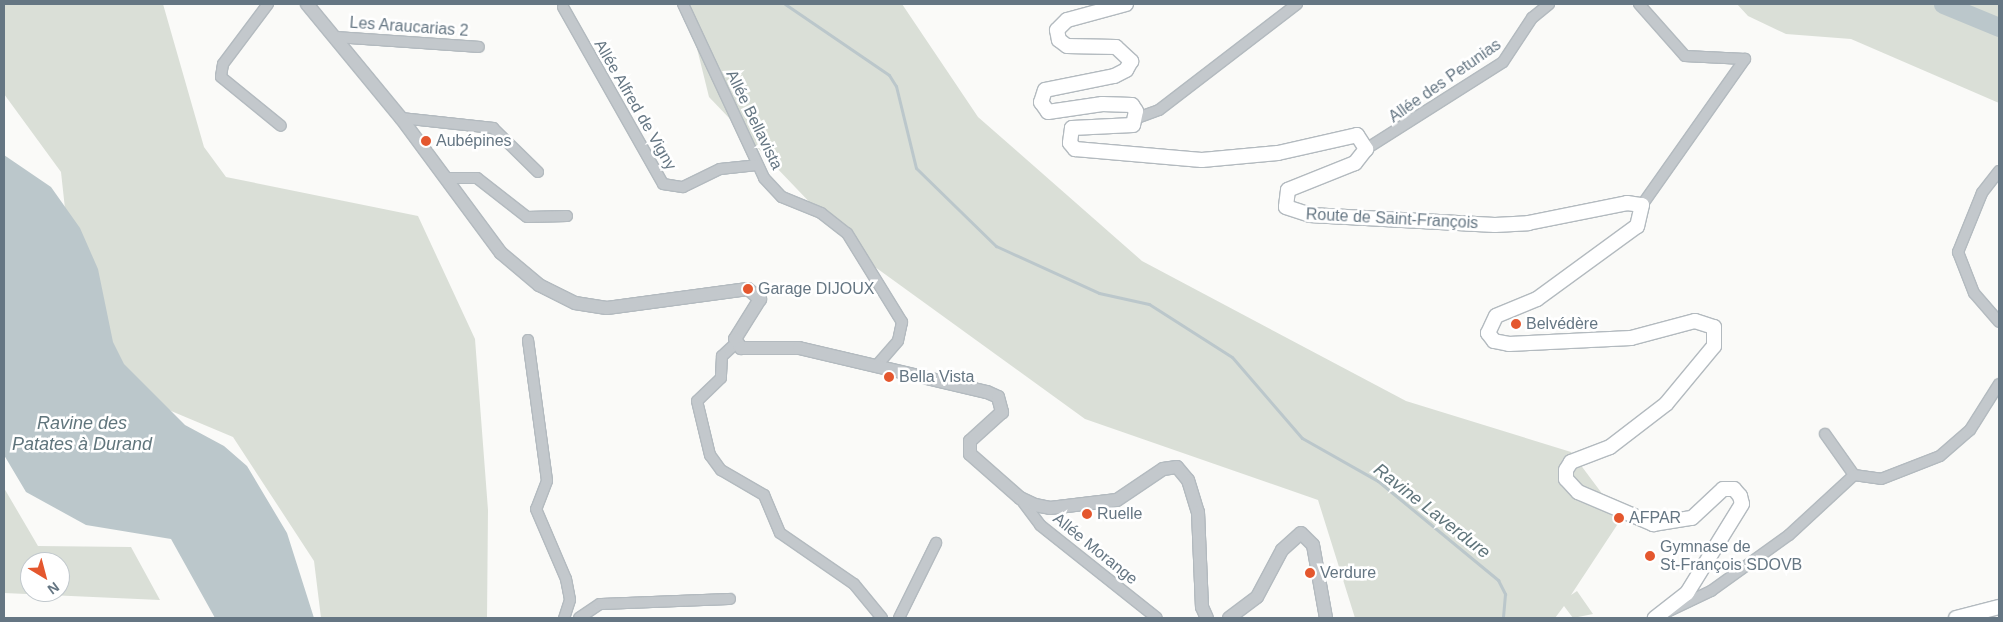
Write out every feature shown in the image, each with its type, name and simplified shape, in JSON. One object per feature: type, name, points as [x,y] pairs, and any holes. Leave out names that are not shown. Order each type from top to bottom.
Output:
[{"type":"main road","points":[[1126,4],[1067,20],[1057,30],[1059,40],[1067,46],[1116,47],[1126,53],[1130,61],[1126,70],[1045,90],[1041,102],[1048,112],[1060,112],[1102,104],[1132,105],[1137,118],[1133,125],[1117,129],[1084,125],[1072,128],[1070,142],[1086,152],[1202,160],[1278,153],[1342,136],[1357,135],[1366,149]]},
{"type":"main road","name":"Route de Saint-François","points":[[1366,149],[1356,163],[1294,185],[1286,197],[1286,208],[1310,216],[1464,225],[1528,223],[1627,203],[1642,205]]},
{"type":"main road","points":[[1642,205],[1637,226],[1537,299],[1496,316],[1488,333],[1494,341],[1509,344],[1631,338],[1695,321],[1714,328],[1714,346],[1666,404],[1610,448],[1571,462],[1566,470],[1566,479],[1578,492],[1653,524],[1692,518],[1722,489],[1734,489],[1740,496],[1742,504],[1707,563],[1687,593],[1661,615]]},
{"type":"main road","points":[[1956,618],[1999,607]]},
{"type":"street","points":[[268,4],[223,64],[221,77],[281,126]]},
{"type":"street","points":[[308,4],[401,118],[502,253],[539,285],[575,303],[607,308],[754,290],[759,304],[735,344],[722,356],[721,378],[696,401],[710,455],[721,470],[764,495],[780,532],[854,584],[882,618]]},
{"type":"street","name":"Allée Bellavista","points":[[683,4],[757,165],[782,197],[821,213],[847,233],[902,322],[898,341],[877,365]]},
{"type":"street","points":[[1137,118],[1159,110],[1297,4]]},
{"type":"street","name":"Allée des Petunias","points":[[1366,149],[1379,145],[1503,62],[1532,18],[1549,4]]},
{"type":"street","points":[[1639,4],[1685,56],[1745,59],[1642,205]]},
{"type":"street","name":"Allée Alfred de Vigny","points":[[563,7],[657,179],[669,187],[683,187],[720,169],[757,165]]},
{"type":"street","name":"Les Araucarias 2","points":[[336,37],[478,47]]},
{"type":"street","points":[[401,118],[493,128],[538,172]]},
{"type":"street","points":[[1999,171],[1982,193],[1958,252],[1974,293],[1999,322]]},
{"type":"street","points":[[447,178],[477,178],[527,217],[567,216]]},
{"type":"street","points":[[528,340],[547,481],[536,509],[566,579],[570,600],[564,618]]},
{"type":"street","points":[[735,344],[745,349],[799,348],[877,365],[998,397],[1000,416],[968,448],[975,460],[1020,498],[1050,508],[1117,500],[1163,469],[1177,467],[1188,480],[1198,512],[1202,607],[1205,618]]},
{"type":"street","points":[[1825,434],[1854,475],[1881,479],[1940,456],[1970,430],[1999,384]]},
{"type":"street","points":[[1661,615],[1711,591],[1789,534],[1854,475]]},
{"type":"street","name":"Allée Morange","points":[[1020,498],[1040,525],[1158,618]]},
{"type":"street","points":[[1229,618],[1257,596],[1282,550],[1301,532],[1314,545],[1326,618]]},
{"type":"street","points":[[899,618],[936,543]]},
{"type":"street","points":[[579,618],[600,604],[730,599]]},
{"type":"shaded area","points":[[4,4],[163,4],[204,147],[226,177],[418,216],[475,339],[488,510],[487,618],[321,618],[314,561],[233,437],[83,374],[61,172],[4,94]]},
{"type":"shaded area","points":[[686,4],[902,4],[978,117],[1142,261],[1406,401],[1571,452],[1621,519],[1571,595],[1577,591],[1593,614],[1573,618],[1564,606],[1555,618],[1355,618],[1318,500],[1085,419],[864,259],[709,97]]},
{"type":"shaded area","points":[[1737,4],[1999,4],[1999,103],[1851,39],[1786,34],[1748,16]]},
{"type":"shaded area","points":[[4,488],[38,546],[131,547],[160,600],[70,596],[70,552],[20,552],[20,594],[4,593]]},
{"type":"water","name":"Ravine des Patates à Durand","points":[[4,155],[51,187],[80,228],[98,269],[113,342],[124,364],[185,425],[224,446],[247,466],[287,533],[314,618],[215,618],[171,539],[86,525],[26,492],[4,455]]},
{"type":"waterway","name":"Ravine Laverdure","points":[[785,4],[889,75],[896,86],[916,168],[996,246],[1099,293],[1149,304],[1232,357],[1302,438],[1378,481],[1498,580],[1505,594],[1503,618]]},
{"type":"waterway","points":[[1943,4],[1999,27]]},
{"type":"place","name":"Aubépines","points":[[426,141]]},
{"type":"place","name":"Garage DIJOUX","points":[[748,289]]},
{"type":"place","name":"Belvédère","points":[[1516,324]]},
{"type":"place","name":"Bella Vista","points":[[889,377]]},
{"type":"place","name":"Ruelle","points":[[1087,514]]},
{"type":"place","name":"AFPAR","points":[[1619,518]]},
{"type":"place","name":"Gymnase de St-François SDOVB","points":[[1650,556]]},
{"type":"place","name":"Verdure","points":[[1310,573]]}]
